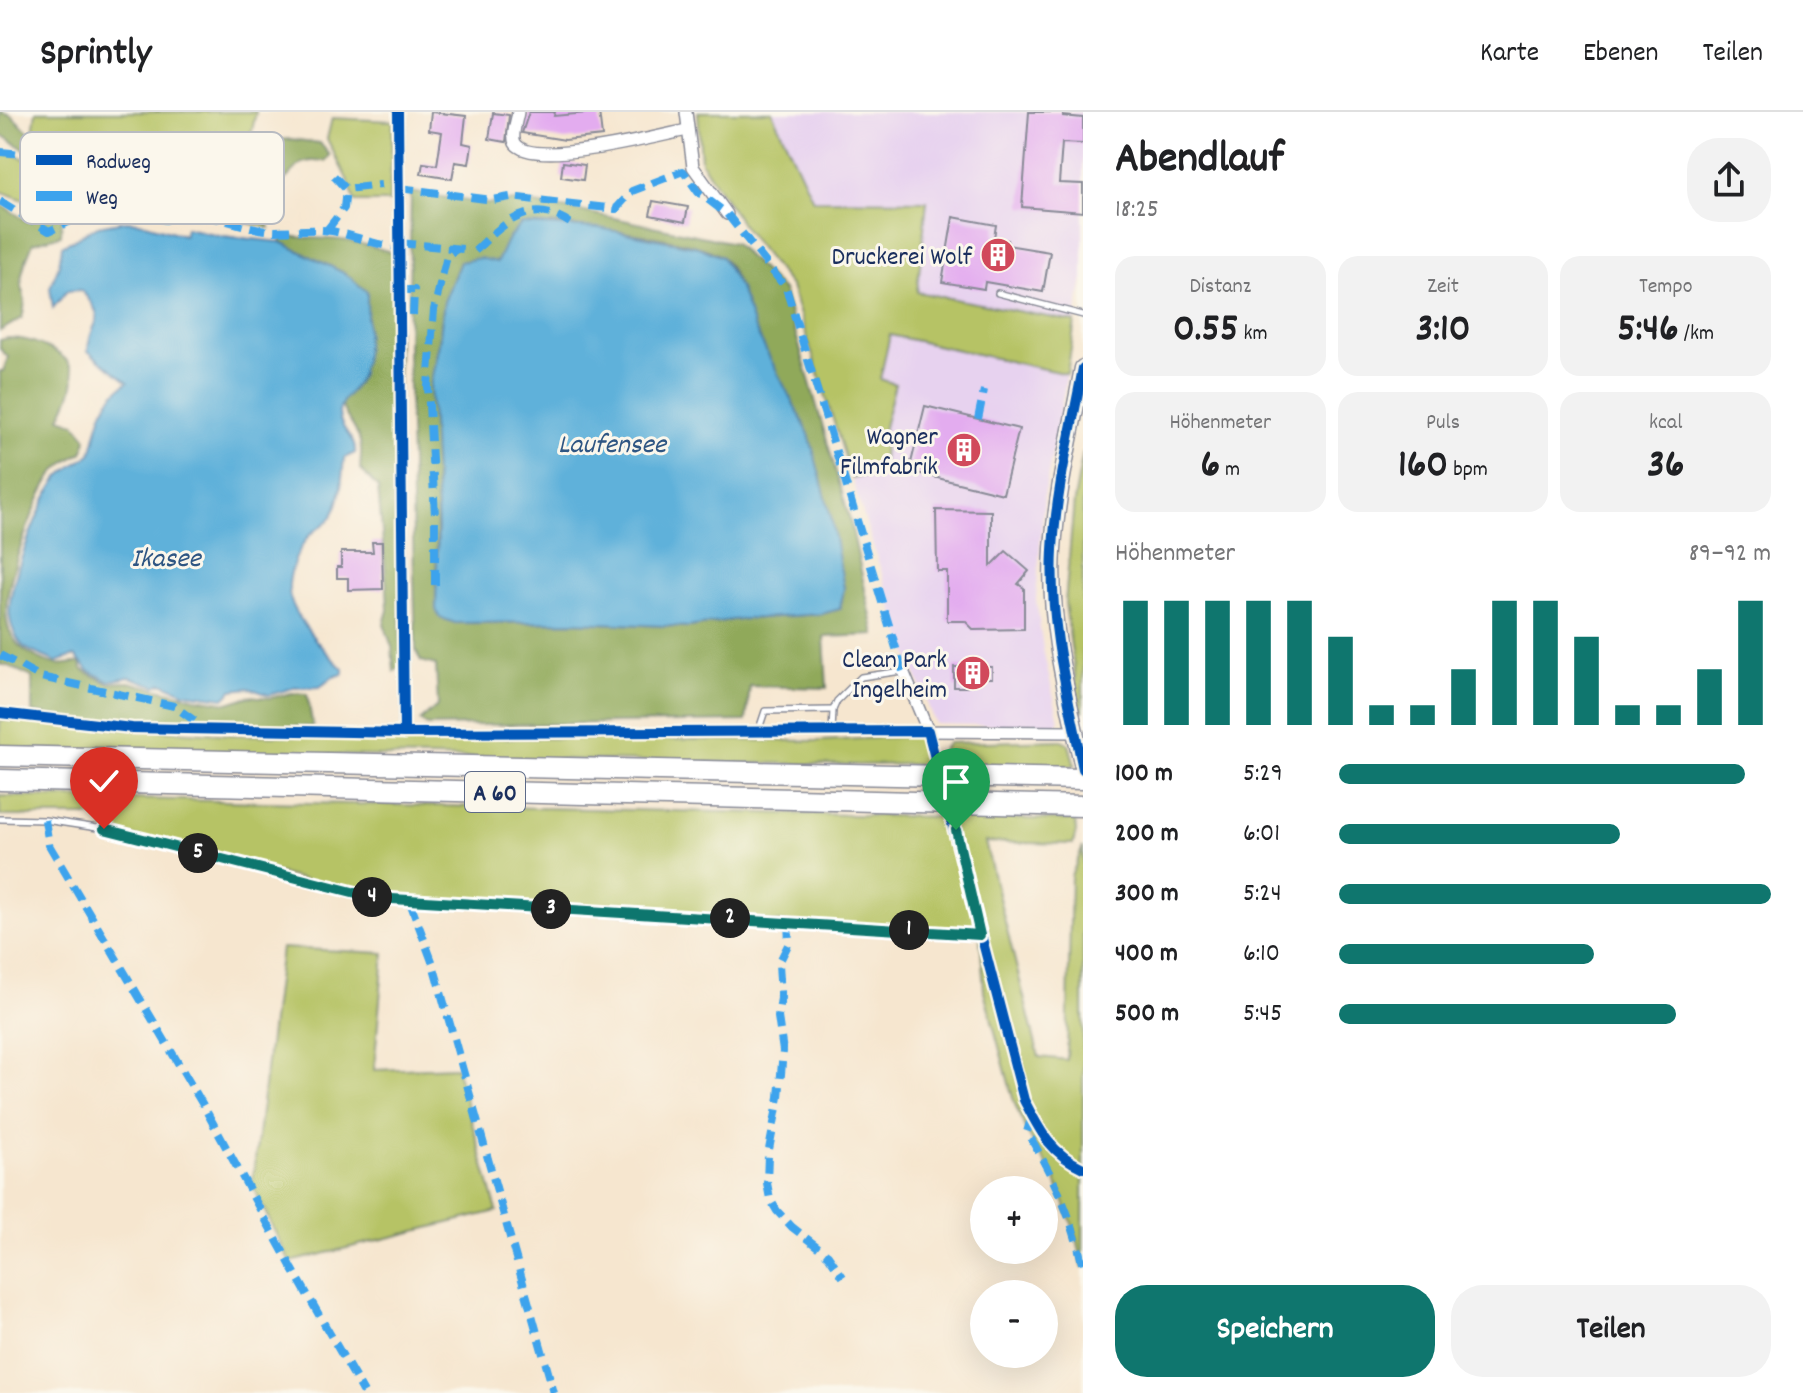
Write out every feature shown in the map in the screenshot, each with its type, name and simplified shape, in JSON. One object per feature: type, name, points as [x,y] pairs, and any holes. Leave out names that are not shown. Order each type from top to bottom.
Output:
[{"type":"highway","name":"A 60","points":[[0,756],[871,777],[1083,779]]},
{"type":"highway","name":"A 60","points":[[0,780],[1083,806]]},
{"type":"main road","points":[[1083,368],[1061,484],[1053,551],[1057,643],[1065,691],[1079,733],[1083,767]]},
{"type":"street","points":[[398,112],[404,733]]},
{"type":"street","points":[[518,112],[514,137],[516,144],[523,149],[553,155],[687,130]]},
{"type":"street","points":[[686,112],[693,167],[727,214]]},
{"type":"street","points":[[903,671],[928,731],[1079,733]]},
{"type":"lane","points":[[998,293],[1083,315]]},
{"type":"lane","points":[[832,732],[833,710],[837,701],[861,677],[903,671]]},
{"type":"lane","points":[[758,732],[765,711],[833,710]]},
{"type":"lane","points":[[928,731],[938,765]]},
{"type":"lane","points":[[0,819],[45,820],[104,829],[376,898],[980,935],[952,818]]},
{"type":"shaded area","points":[[772,112],[1083,112],[1083,279],[1075,322],[916,292],[813,200]]},
{"type":"shaded area","points":[[890,335],[1067,374],[1044,496],[1036,599],[1059,721],[1056,727],[935,724],[900,631],[852,479],[883,470],[884,427],[894,384],[880,379]]},
{"type":"green space","points":[[0,112],[11,115],[29,132],[20,132],[20,147],[0,137]]},
{"type":"green space","points":[[36,112],[256,112],[252,132],[33,132]]},
{"type":"green space","points":[[698,112],[772,112],[813,200],[927,201],[917,292],[1075,322],[1067,374],[890,335],[880,379],[895,384],[884,427],[883,470],[852,479],[791,287],[745,229],[701,162]]},
{"type":"green space","points":[[332,118],[393,121],[389,202],[355,202],[327,139]]},
{"type":"green space","points":[[284,140],[320,143],[330,155],[326,161],[300,164],[284,180]]},
{"type":"green space","points":[[0,150],[20,157],[20,198],[0,191]]},
{"type":"green space","points":[[411,192],[487,204],[515,201],[575,210],[734,243],[783,290],[850,520],[875,635],[824,637],[827,688],[750,686],[746,721],[427,726],[420,721],[438,705],[436,665],[421,661],[416,651],[408,351]],"holes":[[[551,224],[640,234],[690,244],[709,250],[727,263],[740,289],[838,564],[844,588],[840,609],[821,614],[732,620],[689,627],[575,622],[455,623],[436,609],[439,343],[444,302],[460,262],[479,259],[497,262]]]},
{"type":"green space","points":[[0,204],[20,217],[20,224],[62,224],[61,235],[33,243],[21,280],[25,305],[22,318],[0,331]]},
{"type":"green space","points":[[283,235],[348,241],[397,254],[401,667],[394,671],[392,647],[384,624],[388,610],[378,488],[360,469],[360,442],[341,403],[358,381],[365,350],[346,274],[281,242]]},
{"type":"green space","points":[[8,338],[40,344],[69,363],[74,379],[60,418],[75,423],[87,438],[83,452],[69,460],[50,479],[20,549],[6,608],[8,625],[17,643],[48,662],[80,663],[83,670],[108,683],[129,682],[228,703],[250,696],[270,698],[292,693],[307,694],[313,727],[223,724],[194,716],[167,725],[134,725],[87,722],[32,712],[32,677],[0,665],[0,371],[3,371],[8,357],[0,349],[0,340]]},
{"type":"green space","points":[[1083,452],[1083,711],[1080,711],[1065,603],[1074,501]]},
{"type":"green space","points":[[0,720],[236,735],[820,741],[917,736],[925,749],[925,764],[0,749]]},
{"type":"green space","points":[[1062,740],[1069,744],[1075,766],[953,765],[946,760],[943,749],[948,743]]},
{"type":"green space","points":[[0,796],[1075,820],[1073,844],[985,842],[1039,1057],[1067,1060],[1071,876],[1083,847],[1083,1268],[1077,1237],[1058,1187],[1058,1176],[1053,1176],[1027,1132],[1014,1102],[984,991],[980,935],[376,898],[104,829],[104,816],[0,816]]},
{"type":"green space","points":[[281,948],[384,953],[374,1070],[456,1067],[497,1211],[290,1262],[252,1185]]},
{"type":"water","name":"Ikasee","points":[[146,224],[184,235],[186,228],[223,236],[281,242],[346,274],[367,292],[367,338],[362,372],[339,413],[355,453],[344,458],[334,512],[304,543],[292,568],[289,585],[291,601],[301,619],[343,669],[343,674],[320,687],[293,688],[269,695],[249,688],[232,690],[224,698],[186,693],[162,683],[156,686],[130,677],[108,681],[88,670],[75,656],[56,662],[30,651],[23,646],[13,629],[10,605],[13,588],[25,547],[42,507],[60,476],[91,454],[106,405],[128,382],[88,351],[97,316],[81,290],[67,291],[53,308],[50,288],[62,246],[98,226]]},
{"type":"water","name":"Laufensee","points":[[521,224],[599,228],[698,247],[722,257],[809,434],[831,517],[844,588],[840,609],[821,614],[732,620],[689,627],[575,622],[455,623],[439,617],[436,609],[438,527],[430,386],[444,302],[460,262],[479,258],[497,262],[507,240]]},
{"type":"building","points":[[431,112],[466,116],[463,143],[472,145],[469,164],[455,162],[452,179],[421,174],[423,163],[437,165],[442,132],[429,130]]},
{"type":"building","points":[[529,112],[555,112],[554,116],[599,112],[602,136],[565,140],[522,133]]},
{"type":"building","points":[[1029,112],[1063,112],[1063,116],[1083,118],[1083,144],[1062,143],[1059,183],[1083,184],[1083,212],[1022,207]]},
{"type":"building","points":[[493,113],[509,115],[506,142],[489,139]]},
{"type":"building","points":[[563,162],[585,165],[583,180],[561,177]]},
{"type":"building","points":[[653,201],[688,207],[685,222],[650,215]]},
{"type":"building","name":"Druckerei Wolf","points":[[953,217],[996,225],[994,238],[1008,240],[1007,245],[1050,252],[1043,292],[985,282],[984,289],[942,282]]},
{"type":"building","name":"Wagner Filmfabrik","points":[[925,406],[1019,429],[1003,494],[909,471]]},
{"type":"building","points":[[936,510],[991,511],[991,566],[1006,551],[1029,571],[1018,584],[1024,588],[1024,629],[974,630],[965,621],[947,621],[947,571],[937,571]]},
{"type":"building","points":[[372,542],[382,542],[383,589],[348,590],[348,578],[337,578],[341,552],[373,552]]},
{"type":"building","name":"Clean Park Ingelheim","points":[[954,667],[992,667],[992,678],[967,678],[967,687],[954,687]]},
{"type":"marked path","points":[[0,152],[20,154]]},
{"type":"marked path","points":[[399,188],[493,200],[510,197],[616,209],[632,191],[683,171],[698,192],[727,214],[786,288],[903,671]]},
{"type":"marked path","points":[[334,176],[346,189],[381,185]]},
{"type":"marked path","points":[[327,230],[344,208],[346,189]]},
{"type":"marked path","points":[[0,201],[20,213]]},
{"type":"marked path","points":[[475,251],[507,223],[530,213],[543,212],[570,223]]},
{"type":"marked path","points":[[38,224],[49,231],[64,224]]},
{"type":"marked path","points":[[238,224],[276,231],[325,230],[399,247]]},
{"type":"marked path","points":[[399,243],[463,249]]},
{"type":"marked path","points":[[435,585],[435,515],[428,386],[434,310],[447,256],[458,248]]},
{"type":"marked path","points":[[399,290],[414,290],[413,315]]},
{"type":"marked path","points":[[978,419],[984,390]]},
{"type":"marked path","points":[[0,655],[41,677],[174,706],[205,728]]},
{"type":"marked path","points":[[45,820],[49,845],[203,1105],[364,1393]]},
{"type":"marked path","points":[[410,902],[433,964],[554,1393]]},
{"type":"marked path","points":[[788,921],[789,943],[779,963],[781,998],[778,1017],[783,1051],[767,1183],[770,1199],[777,1211],[828,1255],[843,1277]]},
{"type":"marked path","points":[[1032,1116],[1027,1132],[1061,1198],[1083,1268]]},
{"type":"cycle path","points":[[398,112],[404,733]]},
{"type":"cycle path","points":[[1083,368],[1057,504],[1053,550],[1057,633],[1083,769]]},
{"type":"cycle path","points":[[0,713],[132,728],[404,733],[928,731],[1024,1100],[1054,1148],[1083,1168]]},
{"type":"place","name":"Druckerei Wolf","points":[[998,255]]},
{"type":"place","name":"Wagner Filmfabrik","points":[[964,450]]},
{"type":"place","name":"Clean Park Ingelheim","points":[[973,673]]},
{"type":"route","points":[[104,829],[376,898],[980,935],[956,830]]}]
